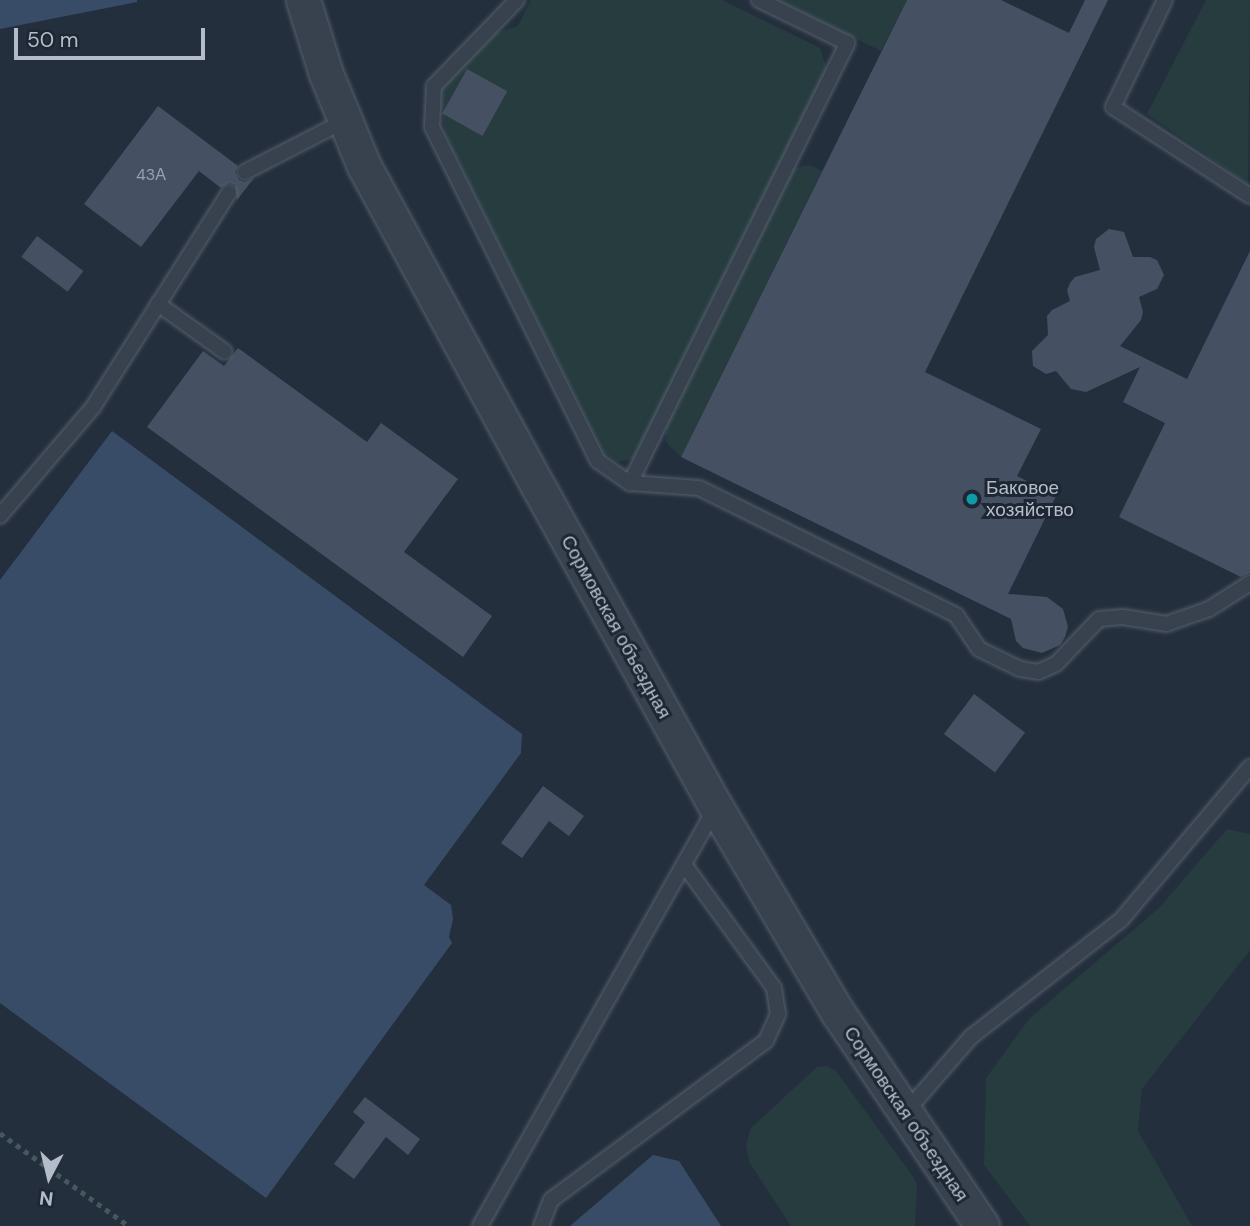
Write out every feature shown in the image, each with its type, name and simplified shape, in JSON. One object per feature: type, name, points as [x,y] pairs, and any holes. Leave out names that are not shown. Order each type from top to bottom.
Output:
[{"type":"street","name":"Сормовская объездная","points":[[303,0],[326,74],[371,178],[716,807],[838,1013],[982,1226]]},
{"type":"lane","points":[[517,0],[434,86],[432,127],[598,461],[630,483],[699,488],[956,615],[979,649],[1020,669],[1038,672],[1056,664],[1099,619],[1123,617],[1166,624],[1209,609],[1250,583]]},
{"type":"lane","points":[[630,483],[847,43],[759,0]]},
{"type":"lane","points":[[1165,0],[1112,107],[1250,196]]},
{"type":"lane","points":[[245,172],[346,120]]},
{"type":"lane","points":[[0,516],[93,407],[229,193]]},
{"type":"lane","points":[[158,304],[225,352]]},
{"type":"lane","points":[[904,1114],[971,1037],[1121,920],[1250,767]]},
{"type":"lane","points":[[480,1226],[716,807]]},
{"type":"lane","points":[[541,1226],[551,1200],[766,1041],[778,1014],[774,988],[685,866]]},
{"type":"path","points":[[0,1133],[129,1226]]},
{"type":"green space","points":[[531,0],[722,0],[820,48],[827,69],[634,459],[617,462],[604,453],[445,134],[439,90],[497,32],[518,26]]},
{"type":"green space","points":[[777,0],[907,0],[881,51]]},
{"type":"green space","points":[[1206,0],[1250,0],[1248,184],[1147,114]]},
{"type":"green space","points":[[810,165],[822,171],[681,457],[666,442],[665,426],[792,168]]},
{"type":"green space","points":[[1227,829],[1250,834],[1250,950],[1142,1089],[1138,1131],[1192,1226],[1030,1226],[984,1165],[986,1078],[1029,1019],[1159,908]]},
{"type":"green space","points":[[827,1066],[836,1071],[912,1175],[917,1185],[915,1226],[791,1226],[749,1162],[746,1144],[751,1128],[817,1067]]},
{"type":"water","points":[[0,0],[137,0],[137,2],[0,29]]},
{"type":"water","points":[[112,431],[522,734],[521,753],[424,885],[451,905],[453,919],[449,937],[452,943],[266,1198],[0,1003],[0,580]]},
{"type":"water","points":[[653,1155],[679,1161],[721,1226],[570,1226]]},
{"type":"building","points":[[907,0],[1001,0],[1069,33],[1085,0],[1108,0],[925,372],[1041,429],[1017,476],[1056,496],[1008,594],[1047,597],[1063,609],[1068,627],[1065,637],[1060,645],[1042,653],[1023,648],[1016,641],[1011,619],[681,457]]},
{"type":"building","points":[[467,69],[507,91],[483,136],[442,114]]},
{"type":"building","points":[[158,106],[238,166],[235,172],[239,180],[245,182],[254,178],[237,200],[235,185],[229,183],[221,188],[199,171],[141,247],[84,204]]},
{"type":"building","points":[[1109,229],[1124,232],[1133,257],[1150,257],[1157,260],[1164,275],[1157,289],[1139,297],[1143,312],[1141,320],[1120,346],[1187,379],[1250,251],[1250,573],[1241,577],[1119,517],[1165,423],[1123,402],[1140,367],[1086,392],[1071,389],[1056,371],[1046,374],[1033,366],[1032,351],[1048,335],[1047,316],[1052,310],[1070,301],[1067,290],[1070,283],[1075,277],[1100,270],[1094,247],[1096,239]]},
{"type":"building","points":[[37,236],[83,271],[68,292],[21,257]]},
{"type":"building","points":[[238,348],[367,442],[381,423],[458,479],[404,552],[492,616],[463,657],[147,427],[203,351],[224,366]]},
{"type":"building","points":[[974,694],[1025,733],[995,772],[944,734]]},
{"type":"building","points":[[543,786],[584,816],[569,836],[549,821],[522,858],[501,843]]},
{"type":"building","points":[[365,1097],[420,1139],[408,1155],[386,1137],[354,1179],[334,1164],[365,1122],[353,1112]]},
{"type":"place","name":"Баковое хозяйство","points":[[972,499]]}]
